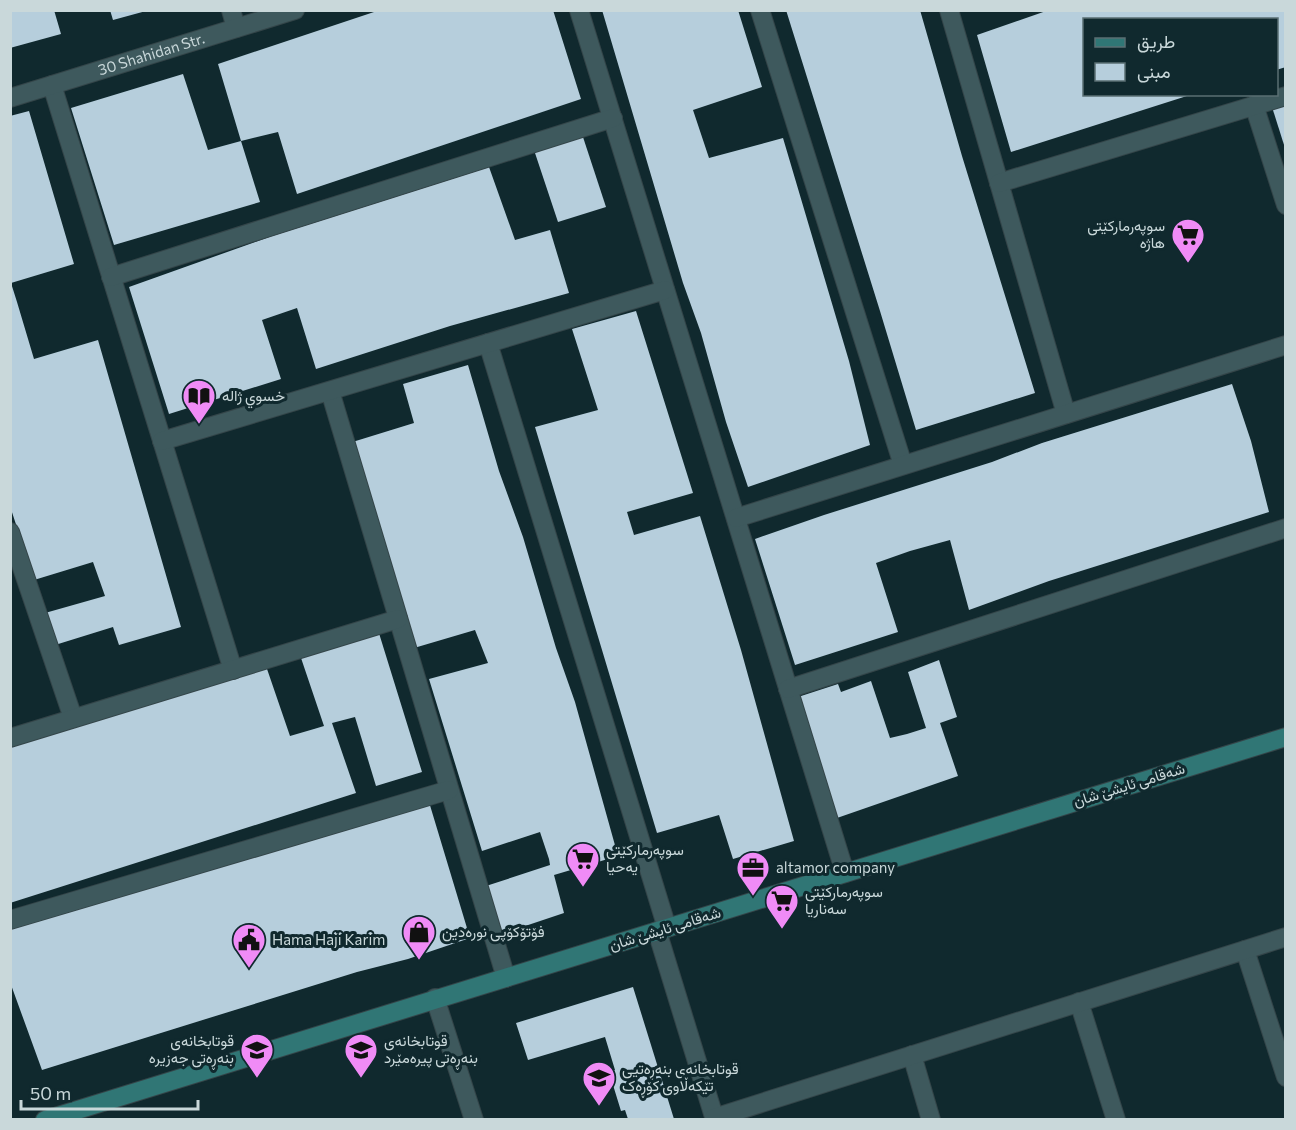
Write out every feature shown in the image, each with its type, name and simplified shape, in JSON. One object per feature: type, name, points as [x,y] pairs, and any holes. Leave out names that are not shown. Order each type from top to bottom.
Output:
[{"type":"street","points":[[231,10],[236,28]]},
{"type":"street","name":"30 Shahidan Str.","points":[[10,98],[295,10]]},
{"type":"street","points":[[579,10],[845,873]]},
{"type":"street","points":[[760,10],[903,465]]},
{"type":"street","points":[[952,11],[1066,414]]},
{"type":"street","points":[[52,85],[233,670]]},
{"type":"street","points":[[999,183],[1286,96]]},
{"type":"street","points":[[1254,105],[1286,205]]},
{"type":"street","points":[[111,277],[613,118]]},
{"type":"street","points":[[162,441],[665,290]]},
{"type":"street","points":[[488,343],[662,930],[714,1119],[1286,937]]},
{"type":"street","points":[[736,518],[1286,345]]},
{"type":"street","points":[[330,391],[506,978]]},
{"type":"street","points":[[788,689],[1286,528]]},
{"type":"street","points":[[10,532],[73,718]]},
{"type":"street","points":[[10,738],[398,619]]},
{"type":"street","name":"شەقامی ئایشێ شان","points":[[45,1119],[1286,737]]},
{"type":"street","points":[[10,920],[449,790]]},
{"type":"street","points":[[1245,950],[1286,1077]]},
{"type":"street","points":[[435,998],[474,1119]]},
{"type":"street","points":[[1079,1002],[1116,1119]]},
{"type":"street","points":[[912,1055],[931,1119]]},
{"type":"building","points":[[10,10],[54,10],[61,34],[10,48]]},
{"type":"building","points":[[110,10],[146,10],[146,11],[113,20]]},
{"type":"building","points":[[380,10],[553,10],[581,99],[297,194],[278,132],[241,141],[218,64]]},
{"type":"building","points":[[602,10],[738,10],[762,87],[693,110],[709,158],[783,138],[849,361],[870,445],[748,487],[726,422],[701,333],[683,283]]},
{"type":"building","points":[[786,10],[920,10],[1035,393],[916,430]]},
{"type":"building","points":[[1049,10],[1286,10],[1286,67],[1278,69],[1278,18],[1083,18],[1083,96],[1187,96],[1011,152],[977,35]]},
{"type":"building","points":[[183,74],[208,150],[241,141],[260,202],[114,245],[71,108]]},
{"type":"building","points":[[1286,103],[1286,148],[1285,148],[1272,107]]},
{"type":"building","points":[[29,111],[74,264],[11,283],[34,359],[98,340],[181,627],[119,645],[113,627],[55,645],[45,613],[105,596],[93,562],[34,580],[10,506],[10,116]]},
{"type":"building","points":[[581,131],[606,207],[558,222],[533,147]]},
{"type":"building","points":[[489,167],[515,240],[550,230],[569,293],[450,326],[316,369],[297,308],[262,320],[281,379],[169,414],[129,287],[272,236]]},
{"type":"building","points":[[636,311],[693,493],[627,512],[634,535],[700,516],[741,650],[794,841],[733,859],[719,815],[657,833],[535,427],[598,410],[572,329]]},
{"type":"building","points":[[468,365],[499,471],[523,537],[556,648],[575,702],[618,856],[554,875],[564,913],[501,934],[486,886],[550,865],[549,859],[540,832],[482,851],[429,679],[488,663],[475,630],[414,648],[346,444],[414,423],[403,384]]},
{"type":"building","points":[[1232,384],[1251,441],[1269,512],[1049,581],[969,610],[950,540],[910,551],[876,563],[898,632],[795,665],[755,539],[992,462],[1042,443]]},
{"type":"building","points":[[378,630],[422,772],[376,786],[355,717],[332,723],[356,793],[10,903],[10,746],[266,666],[290,736],[324,726],[300,655]]},
{"type":"building","points":[[939,660],[957,717],[940,723],[958,776],[837,818],[798,697],[838,684],[841,692],[871,681],[890,738],[907,734],[926,728],[908,672]]},
{"type":"building","points":[[429,802],[470,938],[42,1070],[10,982],[10,929]]},
{"type":"building","points":[[633,987],[674,1119],[628,1119],[625,1110],[621,1111],[609,1072],[615,1070],[605,1037],[528,1060],[516,1023]]},
{"type":"place","name":"سوپەرمارکێتی هاژە","points":[[1188,264]]},
{"type":"place","name":"خسوي ژاله","points":[[199,425]]},
{"type":"place","name":"سوپەرمارکێتی یەحیا","points":[[583,888]]},
{"type":"place","name":"altamor company","points":[[753,897]]},
{"type":"place","name":"سوپەرمارکێتی سەناریا","points":[[782,930]]},
{"type":"place","name":"فۆتۆکۆپی نورەدین","points":[[419,961]]},
{"type":"place","name":"Hama Haji Karim","points":[[249,969]]},
{"type":"place","name":"قوتابخانەی بنەڕەتی جەزیرە","points":[[257,1079]]},
{"type":"place","name":"قوتابخانەی بنەڕەتی پیرەمێرد","points":[[361,1079]]},
{"type":"place","name":"قوتابخانەی بنەڕەتیی تێکەڵاوی کۆڕەک","points":[[599,1107]]}]
